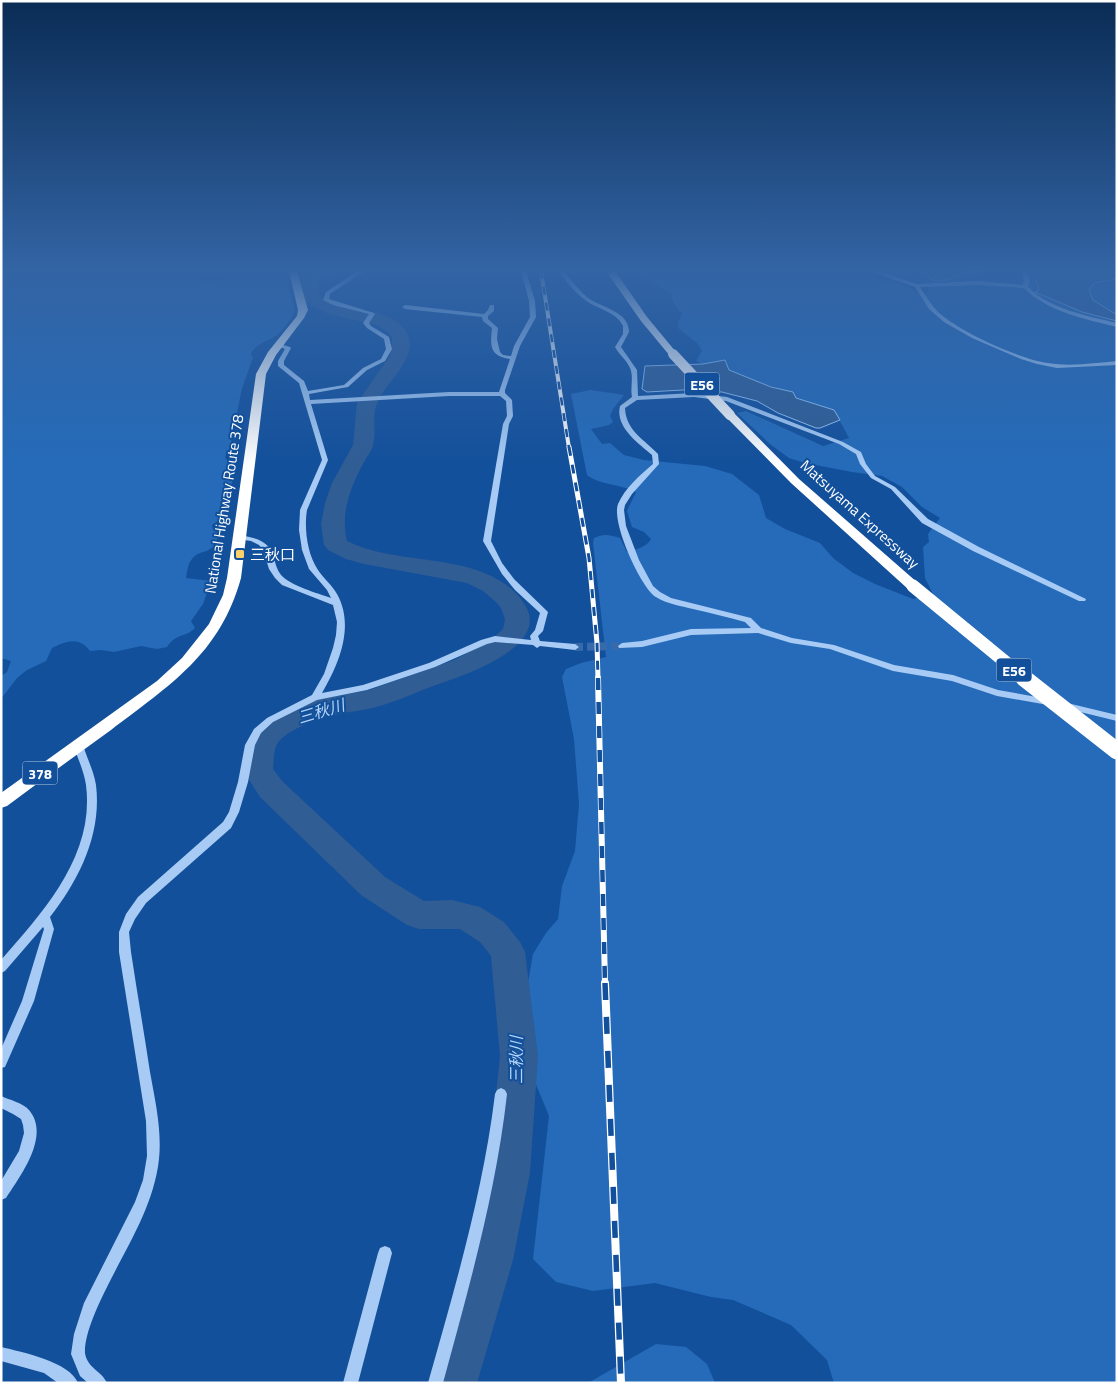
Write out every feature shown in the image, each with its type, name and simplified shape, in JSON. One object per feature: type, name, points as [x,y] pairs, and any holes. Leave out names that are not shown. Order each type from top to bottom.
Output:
[{"type":"highway","name":"National Highway Route 378","points":[[1,802],[162,684],[187,663],[206,641],[220,620],[229,599],[240,537],[261,374],[277,345],[285,336]]},
{"type":"highway","name":"Matsuyama Expressway","points":[[658,336],[730,415],[795,481],[913,586],[1001,660],[1117,751]]},
{"type":"street","points":[[306,393],[346,386],[365,368],[383,360],[389,349],[387,338],[383,336]]},
{"type":"street","points":[[495,336],[497,353],[501,356],[512,358]]},
{"type":"street","points":[[502,394],[512,358],[523,336]]},
{"type":"street","points":[[625,336],[618,347],[620,354],[632,365],[635,372],[633,386],[635,398]]},
{"type":"street","points":[[976,336],[1018,357],[1046,365],[1062,367],[1117,363]]},
{"type":"street","points":[[277,345],[288,348],[281,361],[281,366],[302,382],[325,460],[323,470],[302,515],[304,536],[308,555],[314,569],[334,596],[341,622],[336,655],[316,697]]},
{"type":"street","points":[[309,402],[379,397],[502,394],[509,400],[510,416],[506,424],[487,541],[494,557],[511,583],[544,612],[539,631],[534,636],[537,645]]},
{"type":"street","points":[[758,630],[748,620],[668,600],[655,594],[649,586],[629,544],[620,509],[623,501],[656,464],[655,454],[624,424],[622,407],[635,398],[694,395],[727,399],[841,443],[859,453],[863,464],[873,477],[893,488],[925,521],[976,550],[1082,599]]},
{"type":"street","points":[[240,537],[254,539],[265,546],[273,569],[278,578],[285,583],[336,603]]},
{"type":"street","points":[[622,646],[642,644],[691,632],[758,630],[791,640],[831,647],[893,668],[953,678],[996,693],[1078,708],[1117,718]]},
{"type":"street","points":[[100,1383],[85,1371],[78,1354],[81,1334],[89,1308],[141,1205],[150,1180],[153,1156],[152,1121],[124,932],[130,918],[142,900],[227,825],[234,812],[243,782],[250,745],[257,731],[270,720],[316,697],[364,688],[432,665],[495,639],[537,645],[575,647]]},
{"type":"street","points":[[1,968],[44,918],[66,884],[81,854],[89,831],[91,785],[78,745]]},
{"type":"street","points":[[1,1063],[28,1001],[49,929],[44,918]]},
{"type":"street","points":[[435,1383],[470,1256],[497,1136],[502,1094]]},
{"type":"street","points":[[1,1102],[24,1114],[31,1124],[31,1136],[22,1160],[1,1193]]},
{"type":"street","points":[[350,1383],[385,1253]]},
{"type":"street","points":[[1,1354],[48,1367],[71,1383]]},
{"type":"shaded area","points":[[1,336],[276,336],[258,345],[251,354],[253,358],[242,388],[230,447],[225,457],[235,472],[222,518],[212,525],[213,530],[219,533],[216,541],[214,546],[207,551],[195,555],[187,570],[186,578],[211,581],[203,604],[191,621],[195,628],[177,637],[167,647],[157,649],[141,646],[114,652],[90,651],[81,643],[72,641],[62,643],[52,648],[46,661],[27,670],[17,678],[1,699],[1,676],[7,672],[11,661],[1,658]]},
{"type":"shaded area","points":[[687,336],[1117,336],[1117,1383],[834,1383],[827,1360],[791,1325],[733,1300],[711,1297],[655,1283],[593,1291],[556,1282],[533,1259],[549,1116],[535,1082],[528,983],[533,954],[546,933],[558,919],[562,886],[575,851],[579,804],[574,739],[562,677],[566,669],[606,657],[594,538],[607,535],[620,538],[627,552],[644,546],[651,539],[644,532],[632,527],[627,511],[636,492],[598,481],[587,475],[571,394],[591,390],[624,395],[610,416],[613,422],[609,425],[591,429],[602,444],[610,443],[624,455],[644,460],[705,466],[732,474],[759,495],[766,518],[785,529],[820,543],[833,558],[853,573],[913,599],[933,594],[925,578],[923,547],[929,542],[928,534],[940,518],[922,507],[902,487],[882,476],[805,463],[789,458],[770,444],[737,413],[746,411],[823,446],[849,438],[834,410],[796,398],[793,392],[761,383],[729,370],[725,360],[703,364],[696,361],[702,351],[698,344]]},
{"type":"shaded area","points":[[725,360],[729,370],[771,387],[793,392],[796,398],[834,410],[840,420],[816,428],[778,413],[757,401],[722,392],[683,390],[647,392],[642,389],[645,366],[703,364]]},
{"type":"shaded area","points":[[656,1344],[686,1347],[707,1364],[715,1383],[588,1383]]},
{"type":"waterway","name":"三秋川","points":[[399,336],[401,348],[398,357],[367,403],[363,445],[339,493],[333,524],[336,545],[354,554],[372,559],[448,571],[476,578],[492,586],[513,606],[518,619],[515,632],[500,646],[463,666],[374,698],[315,710],[289,721],[270,733],[261,748],[258,770],[271,789],[373,886],[419,915],[452,914],[468,917],[492,932],[508,952],[519,1056],[509,1173],[491,1260],[453,1383]]},
{"type":"tunnel","points":[[575,647],[622,646]]},
{"type":"railway","points":[[551,336],[569,448]]},
{"type":"railway","points":[[569,447],[589,558],[597,643],[598,679]]},
{"type":"railway","points":[[598,678],[605,984]]},
{"type":"railway","points":[[605,983],[621,1383]]},
{"type":"place","name":"三秋口","points":[[240,554]]}]
